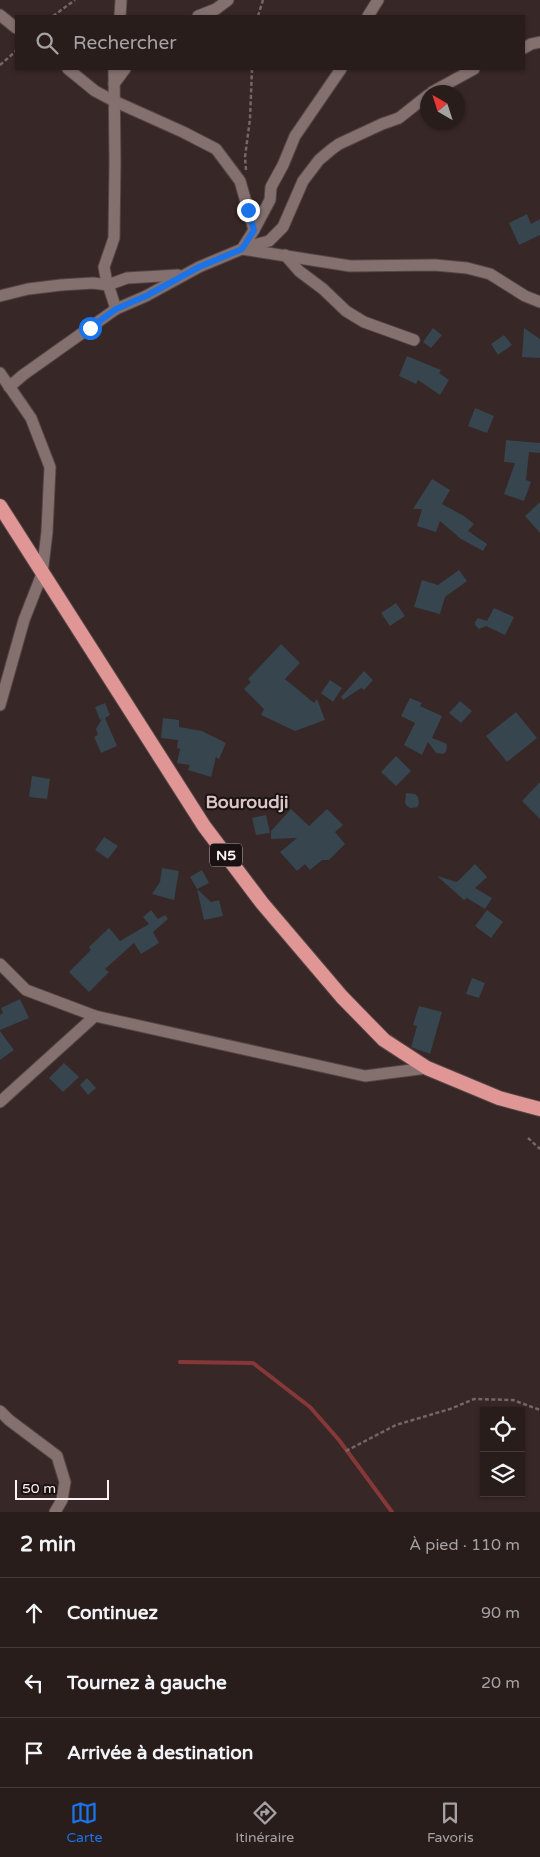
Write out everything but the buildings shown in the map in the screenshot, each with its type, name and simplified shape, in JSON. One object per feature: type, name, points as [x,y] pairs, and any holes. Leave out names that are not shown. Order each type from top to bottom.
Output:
[{"type":"highway","name":"N5","points":[[0,506],[204,826],[262,904],[342,997],[384,1040],[427,1068],[499,1098],[540,1109]]},
{"type":"street","points":[[120,15],[121,0]]},
{"type":"street","points":[[201,15],[216,10],[228,0]]},
{"type":"street","points":[[369,15],[378,0]]},
{"type":"street","points":[[0,15],[15,27]]},
{"type":"street","points":[[525,47],[540,42]]},
{"type":"street","points":[[69,70],[95,91],[216,149],[240,181],[254,230]]},
{"type":"street","points":[[114,70],[116,163],[114,238],[104,267],[116,309]]},
{"type":"street","points":[[113,85],[124,70]]},
{"type":"street","points":[[242,249],[270,200],[271,187],[295,136],[340,70]]},
{"type":"street","points":[[445,85],[472,70]]},
{"type":"street","points":[[9,387],[116,309],[146,296],[186,274],[242,249],[269,241],[283,227],[303,181],[320,160],[338,144],[399,118],[420,101]]},
{"type":"street","points":[[242,249],[350,266],[435,265],[467,268],[490,274],[525,296],[540,302]]},
{"type":"street","points":[[285,255],[299,271],[323,289],[346,311],[364,322],[414,340]]},
{"type":"street","points":[[0,296],[28,289],[61,285],[93,283],[108,285],[128,278],[186,274]]},
{"type":"street","points":[[0,373],[31,418],[50,467],[47,532],[42,574],[24,620],[0,705]]},
{"type":"street","points":[[0,964],[26,990],[95,1016],[364,1076],[427,1068]]},
{"type":"street","points":[[0,1102],[95,1016]]},
{"type":"street","points":[[0,1411],[57,1456],[65,1482],[62,1500],[55,1512]]},
{"type":"path","points":[[54,15],[75,0]]},
{"type":"path","points":[[258,15],[263,0]]},
{"type":"path","points":[[0,65],[15,52]]},
{"type":"path","points":[[240,181],[247,174],[245,157],[250,119],[252,70]]},
{"type":"path","points":[[528,1138],[540,1150]]},
{"type":"path","points":[[346,1451],[396,1425],[474,1400],[513,1400],[540,1410]]},
{"type":"waterway","points":[[180,1362],[253,1363],[310,1407],[339,1440],[392,1512]]},
{"type":"district","name":"Bouroudji","points":[[247,802]]},
{"type":"route","points":[[90,328],[116,309],[146,296],[161,286],[199,267],[242,249],[254,230],[248,210]]}]
